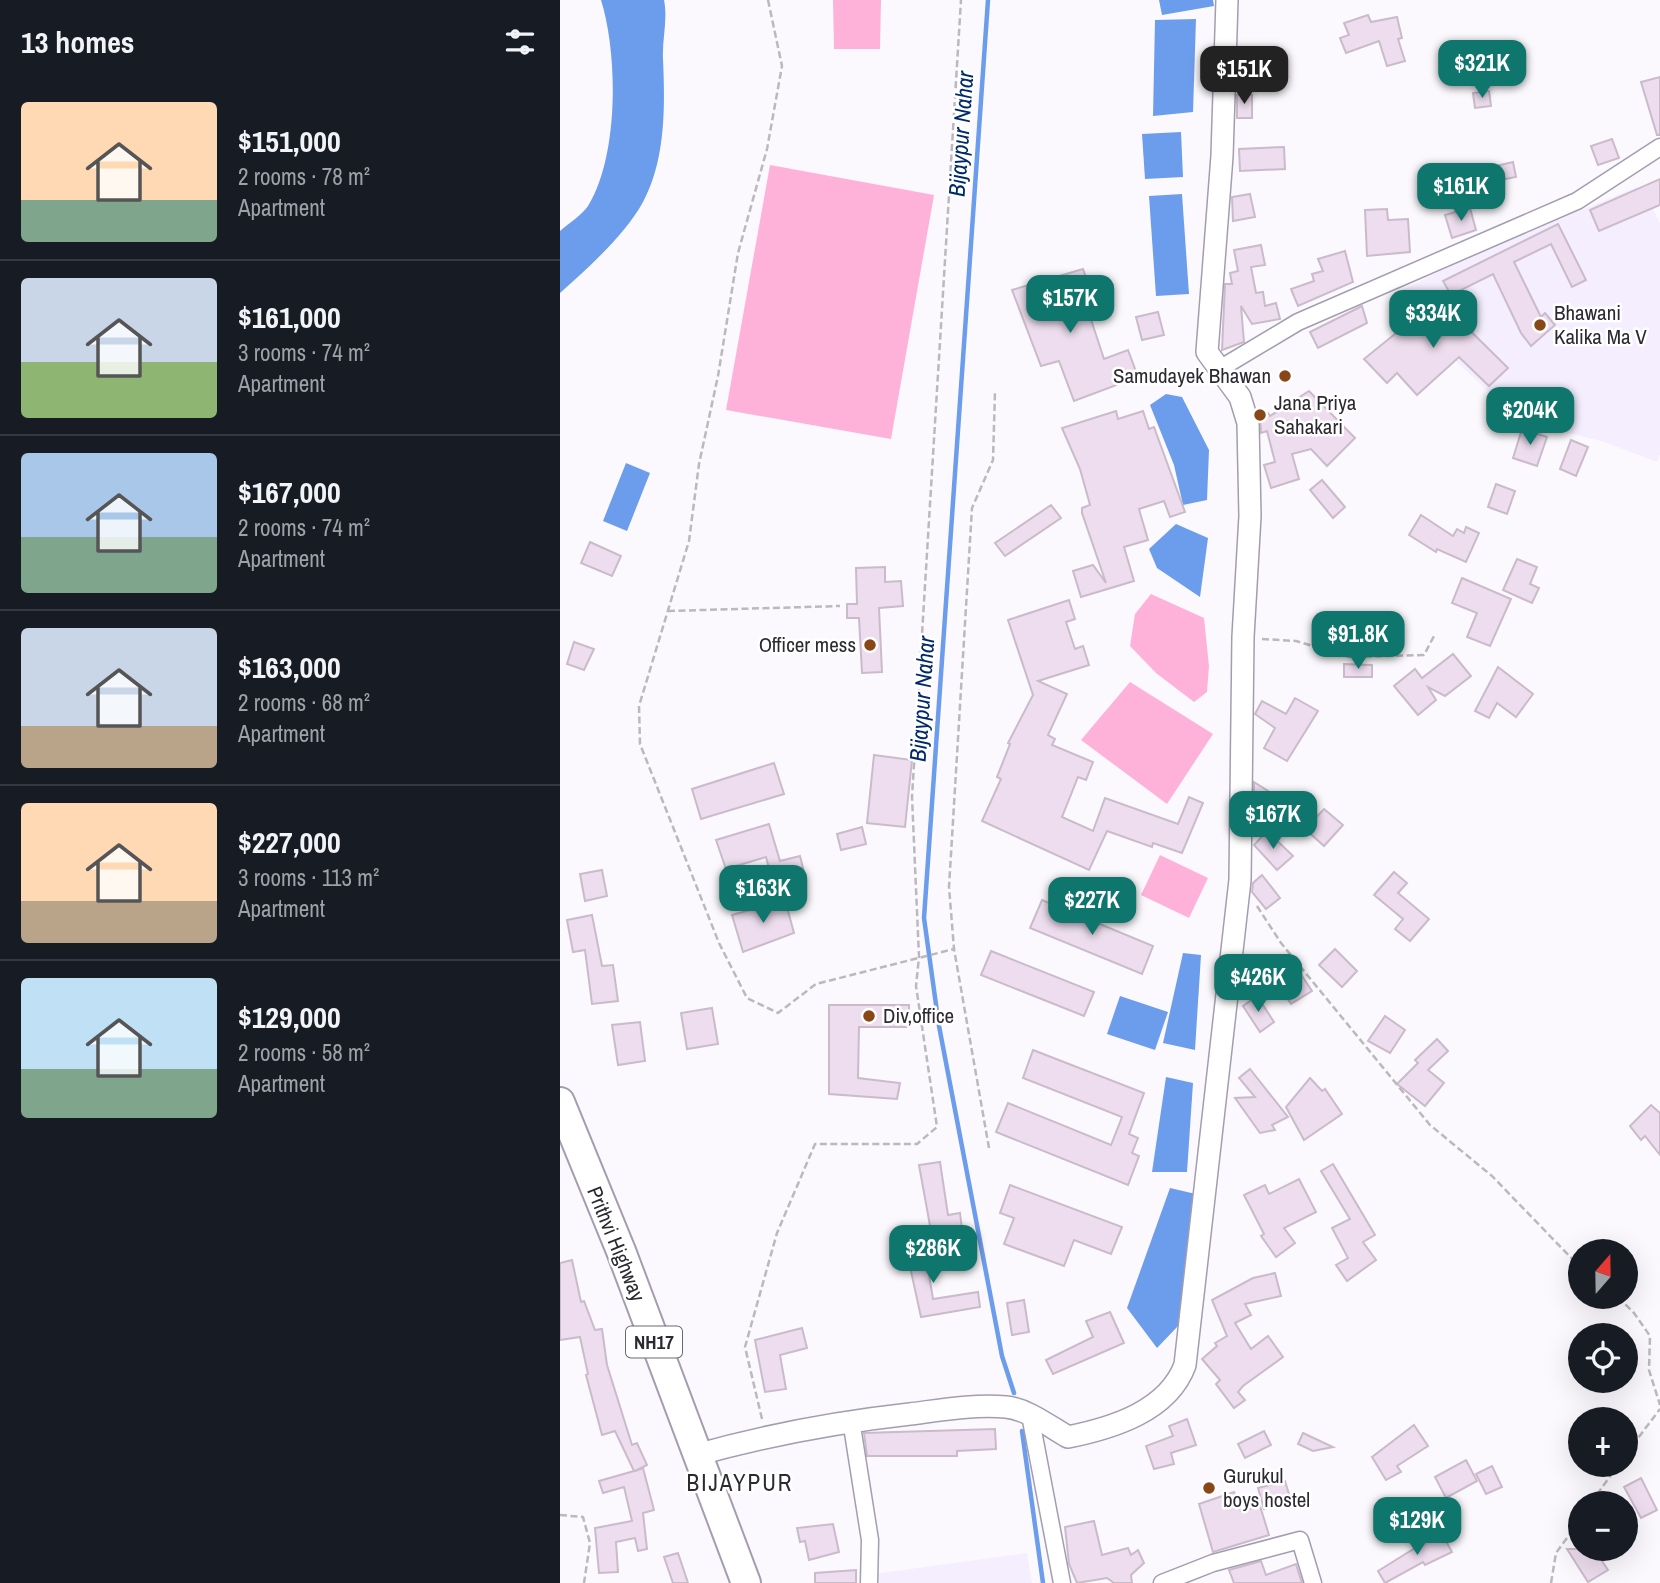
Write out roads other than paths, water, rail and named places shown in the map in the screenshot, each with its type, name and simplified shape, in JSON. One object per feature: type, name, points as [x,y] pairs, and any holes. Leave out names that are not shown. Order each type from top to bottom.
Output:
[{"type":"highway","name":"Prithvi Highway","points":[[560,1102],[621,1251],[746,1583]]},
{"type":"main road","points":[[696,1455],[757,1438],[851,1420],[953,1409],[1008,1407],[1030,1415],[1068,1437],[1097,1431],[1158,1403],[1180,1380],[1189,1348],[1240,880],[1243,638],[1250,516],[1248,423],[1240,397],[1207,352],[1222,156],[1227,0]]},
{"type":"street","points":[[1221,368],[1324,311],[1577,201],[1660,147]]},
{"type":"street","points":[[1030,1415],[1062,1583]]},
{"type":"street","points":[[851,1420],[870,1540],[869,1583]]},
{"type":"street","points":[[1162,1583],[1213,1563],[1300,1540],[1313,1583]]},
{"type":"water","points":[[601,0],[664,0],[664,113],[660,150],[651,185],[626,227],[560,293],[560,231],[588,206],[598,185],[610,133],[613,76],[607,22]]},
{"type":"water","points":[[1159,0],[1213,0],[1214,6],[1162,15]]},
{"type":"water","points":[[1196,19],[1193,112],[1153,116],[1155,20]]},
{"type":"water","points":[[1181,132],[1183,177],[1145,179],[1142,134]]},
{"type":"water","points":[[1182,194],[1189,294],[1156,296],[1149,196]]},
{"type":"water","points":[[1166,394],[1182,397],[1209,450],[1207,500],[1183,505],[1174,465],[1150,405]]},
{"type":"water","points":[[626,463],[650,473],[627,531],[603,521]]},
{"type":"water","points":[[1176,524],[1208,538],[1200,597],[1157,568],[1149,549]]},
{"type":"water","points":[[1183,953],[1201,955],[1195,1050],[1163,1043]]},
{"type":"water","points":[[1120,996],[1168,1012],[1155,1050],[1107,1034]]},
{"type":"water","points":[[1166,1077],[1193,1083],[1187,1172],[1152,1172]]},
{"type":"water","points":[[1170,1188],[1200,1195],[1179,1325],[1157,1348],[1127,1308]]},
{"type":"waterway","name":"Bijaypur Nahar","points":[[988,0],[924,918],[939,1026],[1002,1356],[1014,1393]]},
{"type":"waterway","name":"Bijaypur Nahar","points":[[1022,1431],[1043,1583]]},
{"type":"place","name":"Bhawani Kalika Ma V","points":[[1540,325]]},
{"type":"place","name":"Samudayek Bhawan","points":[[1285,376]]},
{"type":"place","name":"Jana Priya Sahakari","points":[[1260,415]]},
{"type":"place","name":"Officer mess","points":[[870,645]]},
{"type":"place","name":"Div,office","points":[[869,1016]]},
{"type":"place","name":"Gurukul boys hostel","points":[[1209,1488]]},
{"type":"district","name":"BIJAYPUR","points":[[740,1483]]}]
